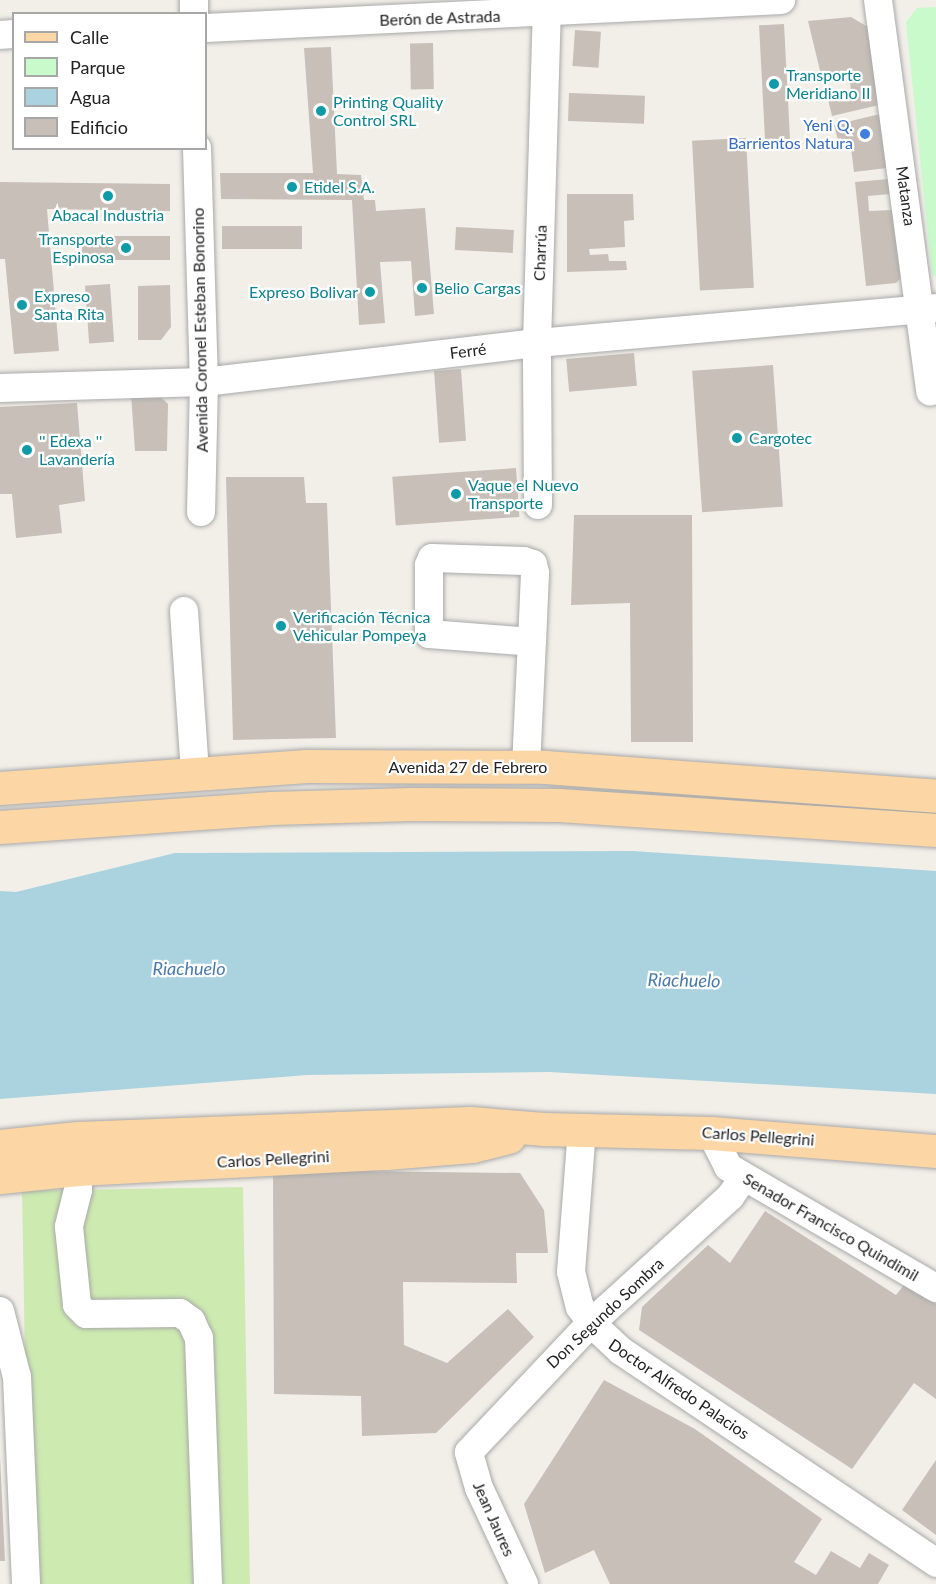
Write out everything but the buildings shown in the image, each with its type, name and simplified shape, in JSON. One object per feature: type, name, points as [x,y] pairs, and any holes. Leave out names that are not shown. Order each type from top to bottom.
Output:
[{"type":"main road","name":"Avenida 27 de Febrero","points":[[0,788],[195,772],[306,766],[526,767],[752,780],[936,796]]},
{"type":"main road","points":[[0,827],[272,808],[434,804],[559,805],[936,830]]},
{"type":"main road","name":"Carlos Pellegrini","points":[[0,1146],[78,1154],[472,1146],[544,1129],[582,1129],[711,1133],[936,1151]]},
{"type":"main road","name":"Carlos Pellegrini","points":[[0,1177],[78,1154]]},
{"type":"street","name":"Berón de Astrada","points":[[207,28],[547,7],[781,0]]},
{"type":"street","name":"Matanza","points":[[878,0],[929,309],[930,392]]},
{"type":"street","name":"Charrúa","points":[[538,505],[537,343],[547,7]]},
{"type":"street","name":"Avenida Coronel Esteban Bonorino","points":[[197,150],[204,382],[201,512]]},
{"type":"street","name":"Ferré","points":[[0,388],[204,382],[537,343],[929,309]]},
{"type":"street","points":[[526,767],[532,642],[533,564],[524,561],[432,558],[429,565],[429,634],[532,642]]},
{"type":"street","points":[[184,610],[195,772]]},
{"type":"street","name":"Doctor Alfredo Palacios","points":[[582,1129],[571,1272],[580,1307],[591,1323],[621,1351],[936,1563]]},
{"type":"street","name":"Senador Francisco Quindimil","points":[[711,1133],[728,1167],[936,1288]]},
{"type":"street","points":[[78,1154],[69,1227],[77,1305],[86,1314],[180,1313],[191,1321],[199,1338],[208,1584]]},
{"type":"street","name":"Don Segundo Sombra","points":[[469,1452],[591,1323],[730,1197],[744,1177]]},
{"type":"street","points":[[0,1311],[17,1377],[26,1584]]},
{"type":"street","name":"Jean Jaures","points":[[469,1452],[479,1488],[524,1584]]},
{"type":"green space","points":[[936,7],[936,277],[932,274],[906,22],[917,8]]},
{"type":"green space","points":[[243,1187],[250,1584],[29,1584],[22,1191]]},
{"type":"water","name":"Riachuelo","points":[[633,851],[936,871],[936,1094],[549,1072],[307,1075],[0,1099],[0,891],[16,892],[175,853]]},
{"type":"place","name":"Transporte Meridiano II","points":[[774,84]]},
{"type":"place","name":"Printing Quality Control SRL","points":[[321,111]]},
{"type":"place","name":"Yeni Q. Barrientos Natura","points":[[865,134]]},
{"type":"place","name":"Etidel S.A.","points":[[292,187]]},
{"type":"place","name":"Abacal Industria","points":[[108,196]]},
{"type":"place","name":"Transporte Espinosa","points":[[126,248]]},
{"type":"place","name":"Belio Cargas","points":[[422,288]]},
{"type":"place","name":"Expreso Bolivar","points":[[370,292]]},
{"type":"place","name":"Expreso Santa Rita","points":[[22,305]]},
{"type":"place","name":"Cargotec","points":[[737,438]]},
{"type":"place","name":"'' Edexa '' Lavandería","points":[[27,450]]},
{"type":"place","name":"Vaque el Nuevo Transporte","points":[[456,494]]},
{"type":"place","name":"Verificación Técnica Vehicular Pompeya","points":[[281,626]]}]
